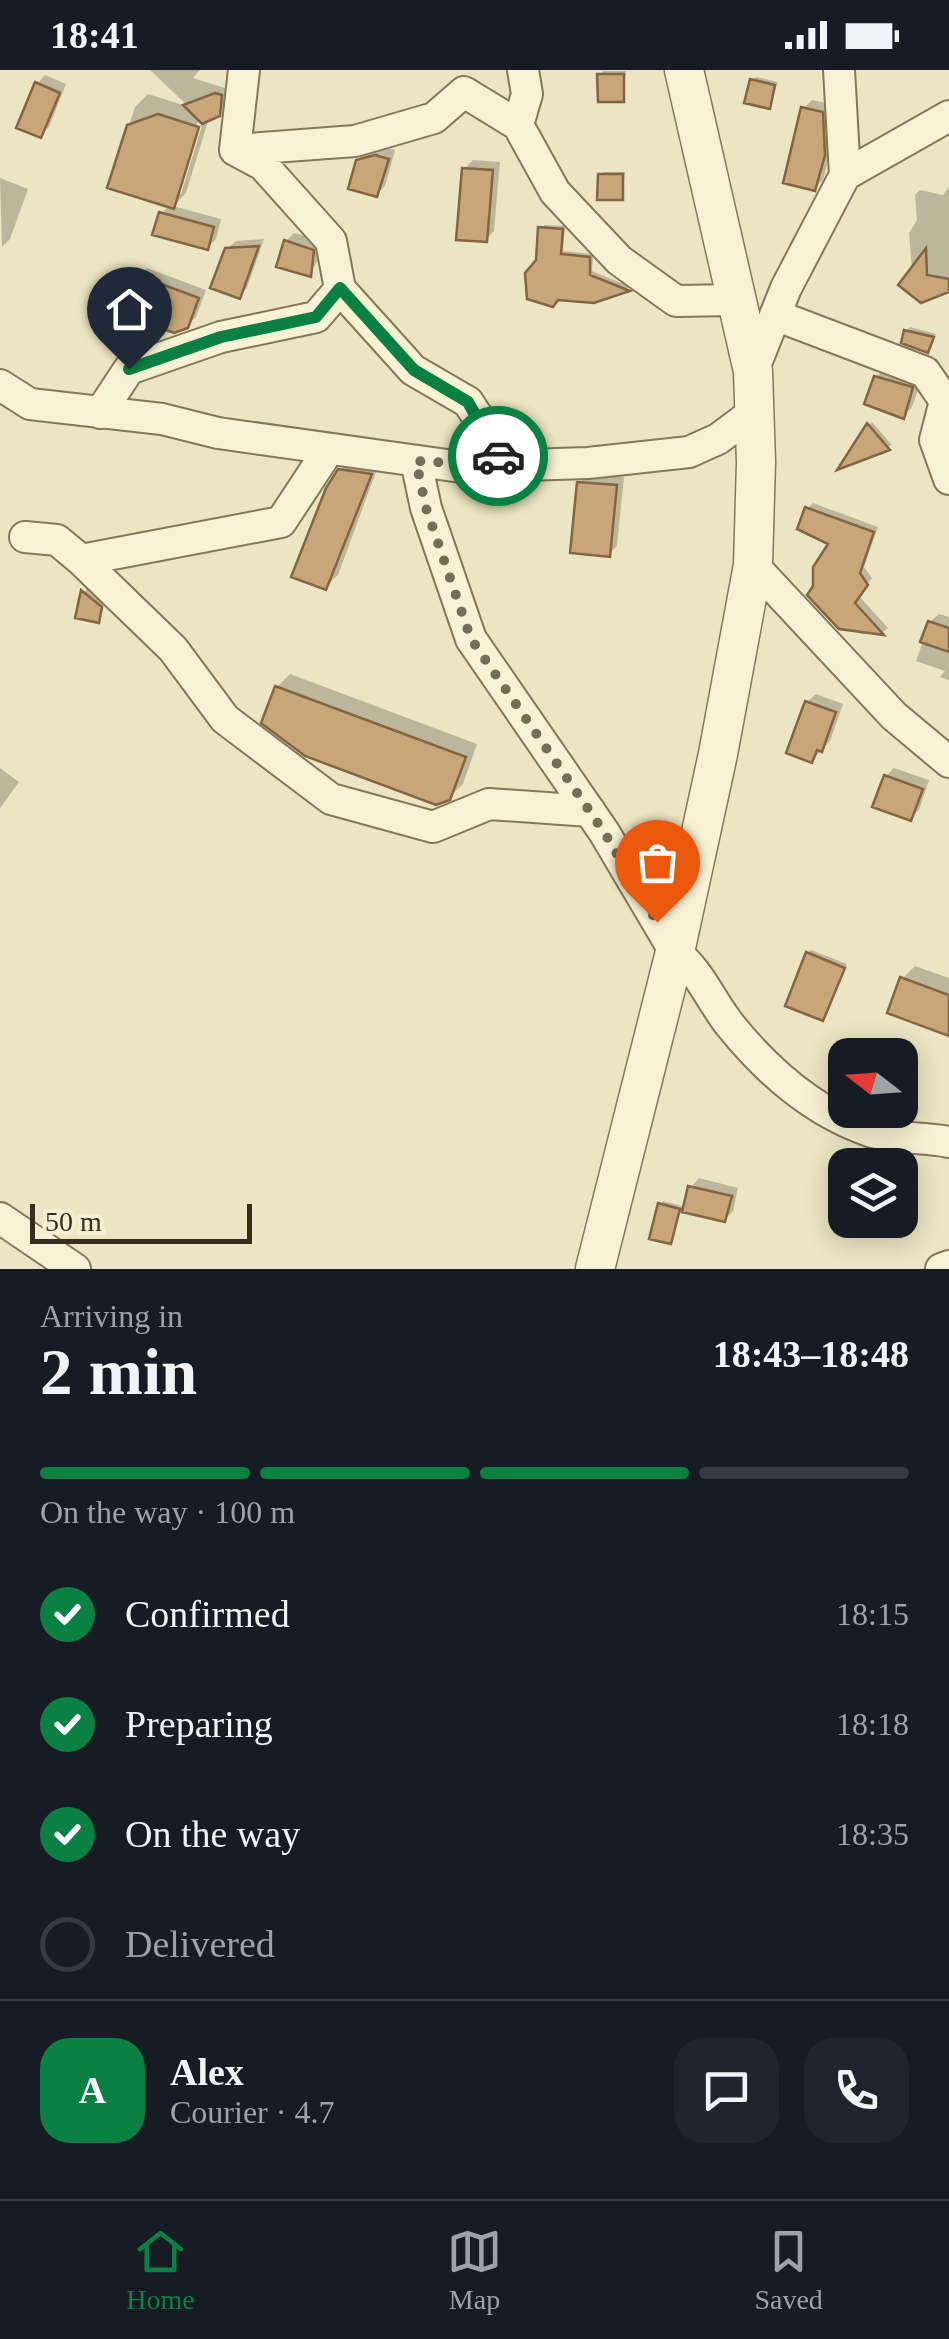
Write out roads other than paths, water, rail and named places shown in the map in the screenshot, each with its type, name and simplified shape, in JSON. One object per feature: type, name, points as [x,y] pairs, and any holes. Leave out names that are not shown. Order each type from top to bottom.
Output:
[{"type":"street","points":[[235,150],[244,70]]},
{"type":"street","points":[[518,125],[527,94],[523,70]]},
{"type":"street","points":[[595,1269],[674,952],[718,754],[753,564],[752,371],[684,70]]},
{"type":"street","points":[[752,371],[775,314],[845,174],[838,70]]},
{"type":"street","points":[[235,150],[356,141],[434,118],[464,92],[518,125],[555,192],[619,260],[676,301],[736,300]]},
{"type":"street","points":[[845,174],[949,116]]},
{"type":"street","points":[[235,150],[263,165],[331,241],[340,288],[414,370],[468,402],[496,445],[500,466]]},
{"type":"street","points":[[100,413],[129,369],[221,337],[316,317],[340,288]]},
{"type":"street","points":[[775,314],[925,372],[946,400],[935,440],[949,479]]},
{"type":"street","points":[[0,385],[30,404],[162,419],[218,434],[416,461],[500,466],[588,463],[689,452],[718,439],[754,412]]},
{"type":"street","points":[[81,560],[281,522],[329,449]]},
{"type":"street","points":[[416,461],[426,508],[471,639],[590,812],[674,952],[692,964],[708,997],[749,1049],[812,1104],[875,1133],[949,1142]]},
{"type":"street","points":[[24,537],[57,540],[81,560],[173,648],[224,719],[331,800],[433,827],[488,804],[590,812]]},
{"type":"street","points":[[753,564],[894,716],[949,762]]},
{"type":"street","points":[[0,1218],[75,1269]]},
{"type":"street","points":[[942,1269],[949,1266]]}]
